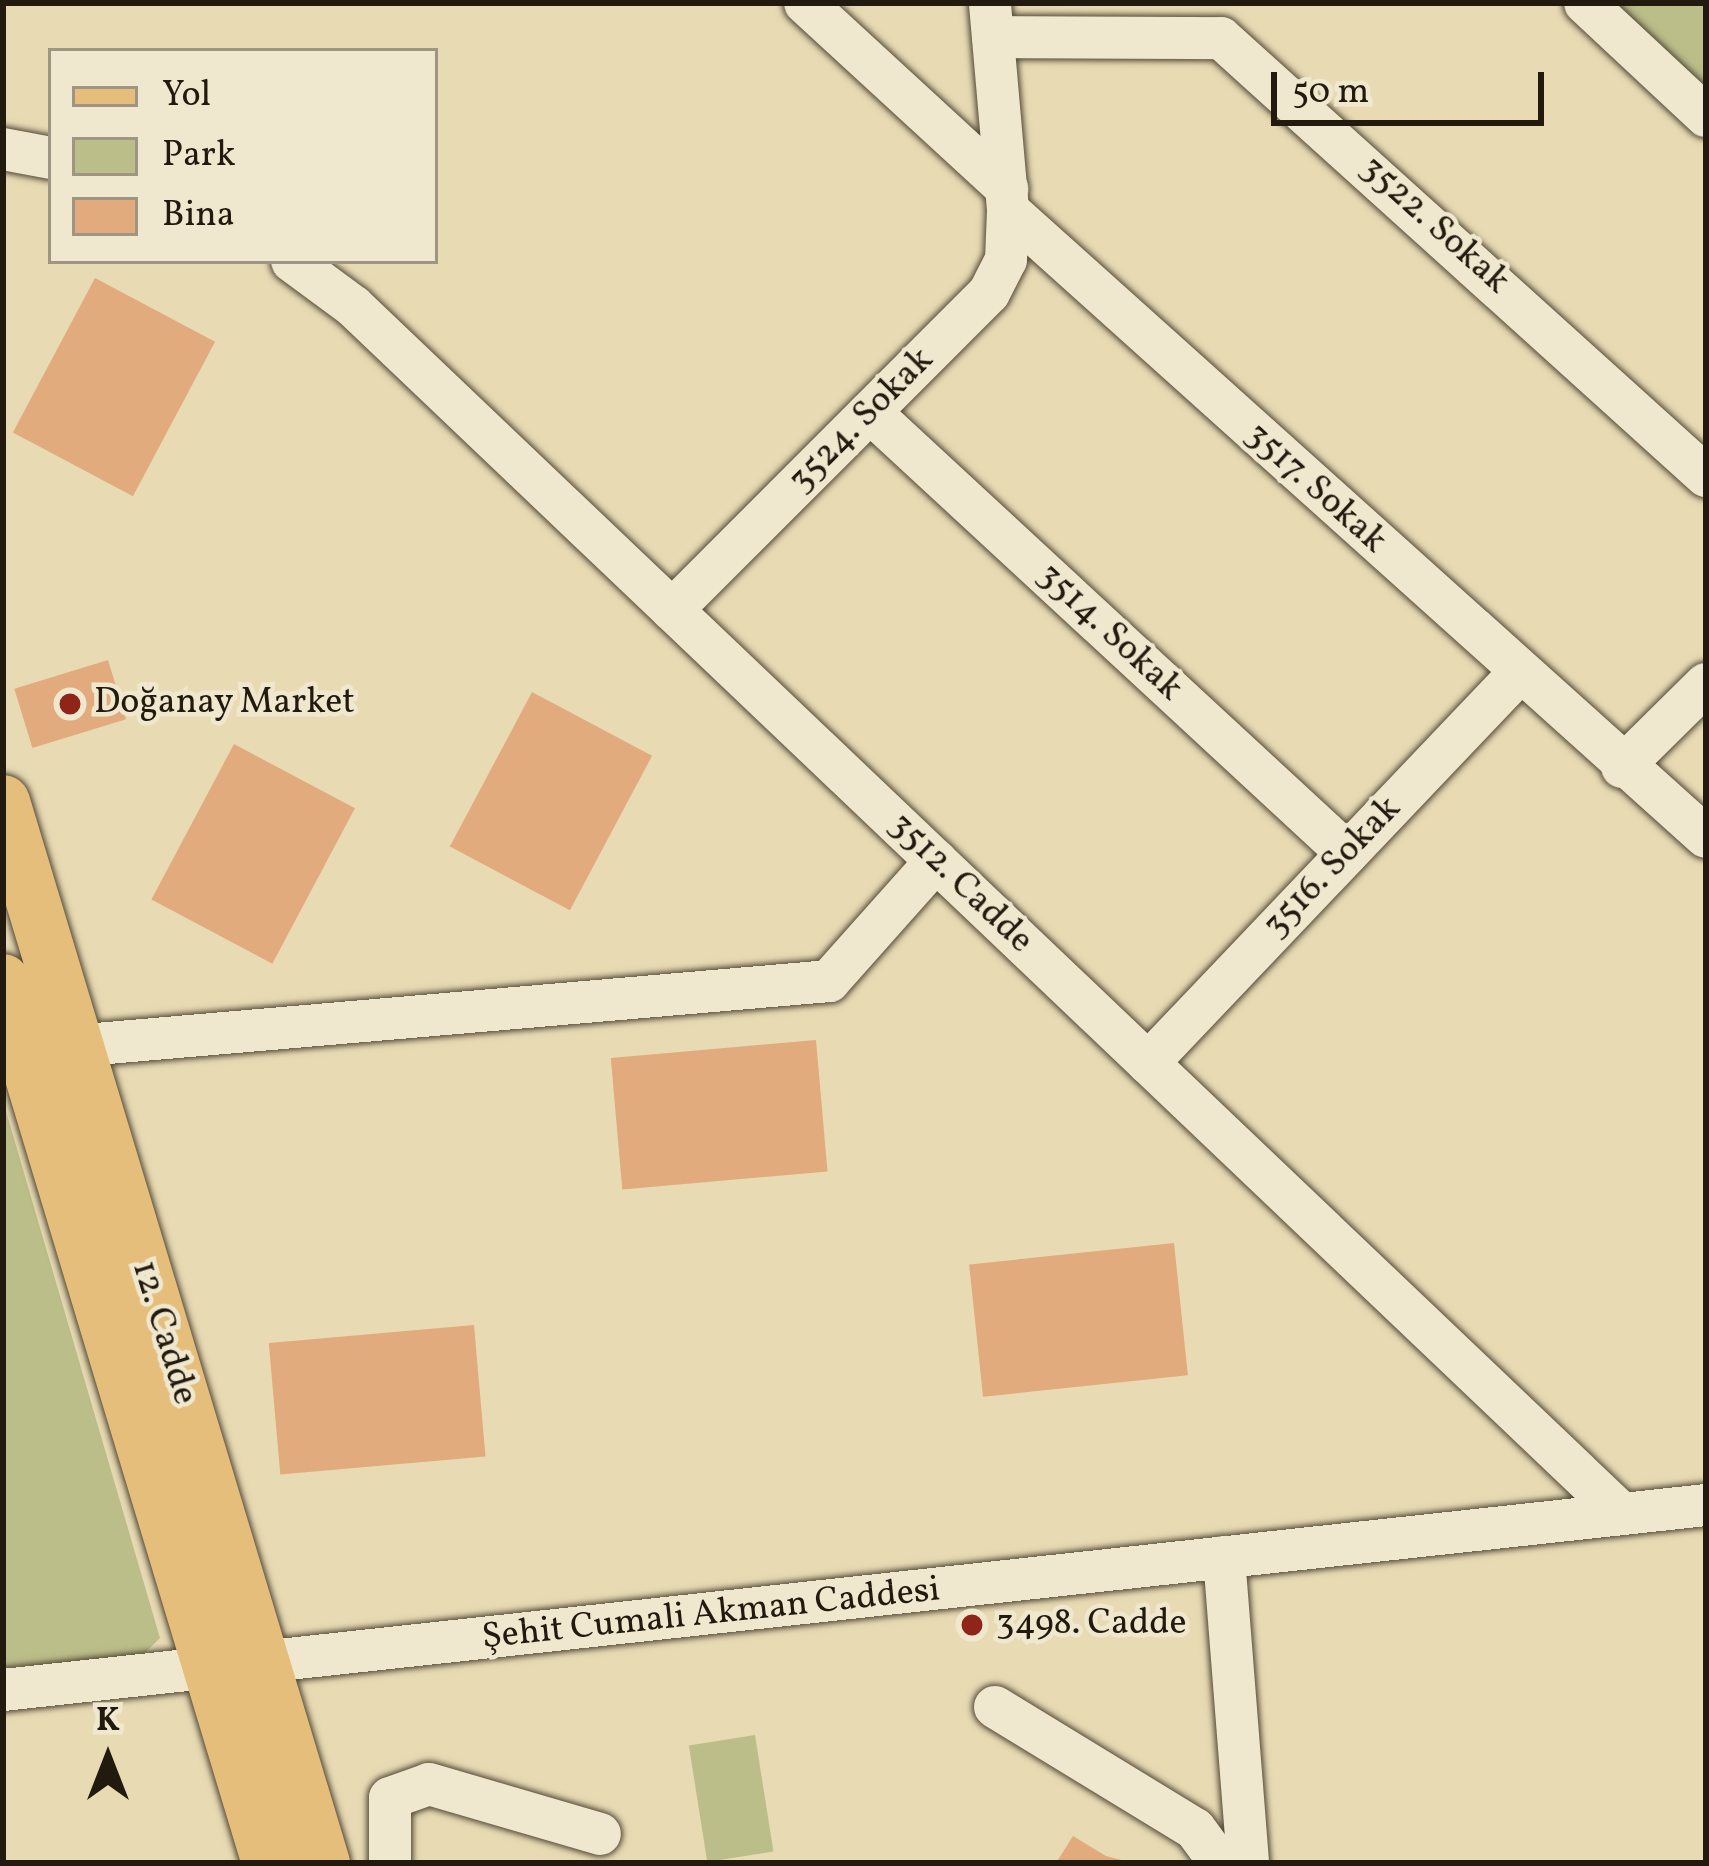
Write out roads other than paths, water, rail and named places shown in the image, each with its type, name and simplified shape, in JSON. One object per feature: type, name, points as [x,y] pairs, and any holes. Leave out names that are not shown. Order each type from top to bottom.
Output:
[{"type":"main road","name":"12. Cadde","points":[[3,802],[33,1055],[269,1863]]},
{"type":"main road","name":"12. Cadde","points":[[3,981],[267,1664],[323,1863]]},
{"type":"street","name":"3517. Sokak","points":[[805,3],[1008,200],[1518,674],[1706,837]]},
{"type":"street","points":[[1585,3],[1706,116]]},
{"type":"street","name":"3524. Sokak","points":[[672,610],[989,293],[1006,260],[1008,200],[992,20]]},
{"type":"street","name":"3522. Sokak","points":[[992,20],[1221,38],[1706,476]]},
{"type":"street","points":[[3,149],[48,157]]},
{"type":"street","name":"3512. Cadde","points":[[295,264],[672,610],[1622,1514]]},
{"type":"street","name":"3514. Sokak","points":[[870,412],[1347,853]]},
{"type":"street","points":[[1660,433],[1706,433]]},
{"type":"street","name":"3516. Sokak","points":[[1148,1063],[1518,674]]},
{"type":"street","points":[[1622,767],[1706,684]]},
{"type":"street","points":[[33,1055],[829,981],[936,861]]},
{"type":"street","name":"Şehit Cumali Akman Caddesi","points":[[3,1690],[1706,1504]]},
{"type":"street","points":[[1223,1557],[1248,1863]]},
{"type":"street","points":[[995,1707],[1196,1829],[1220,1863]]},
{"type":"street","points":[[390,1863],[390,1798],[429,1784],[600,1834]]},
{"type":"place","name":"Doğanay Market","points":[[70,704]]},
{"type":"place","name":"3498. Cadde","points":[[972,1625]]}]
